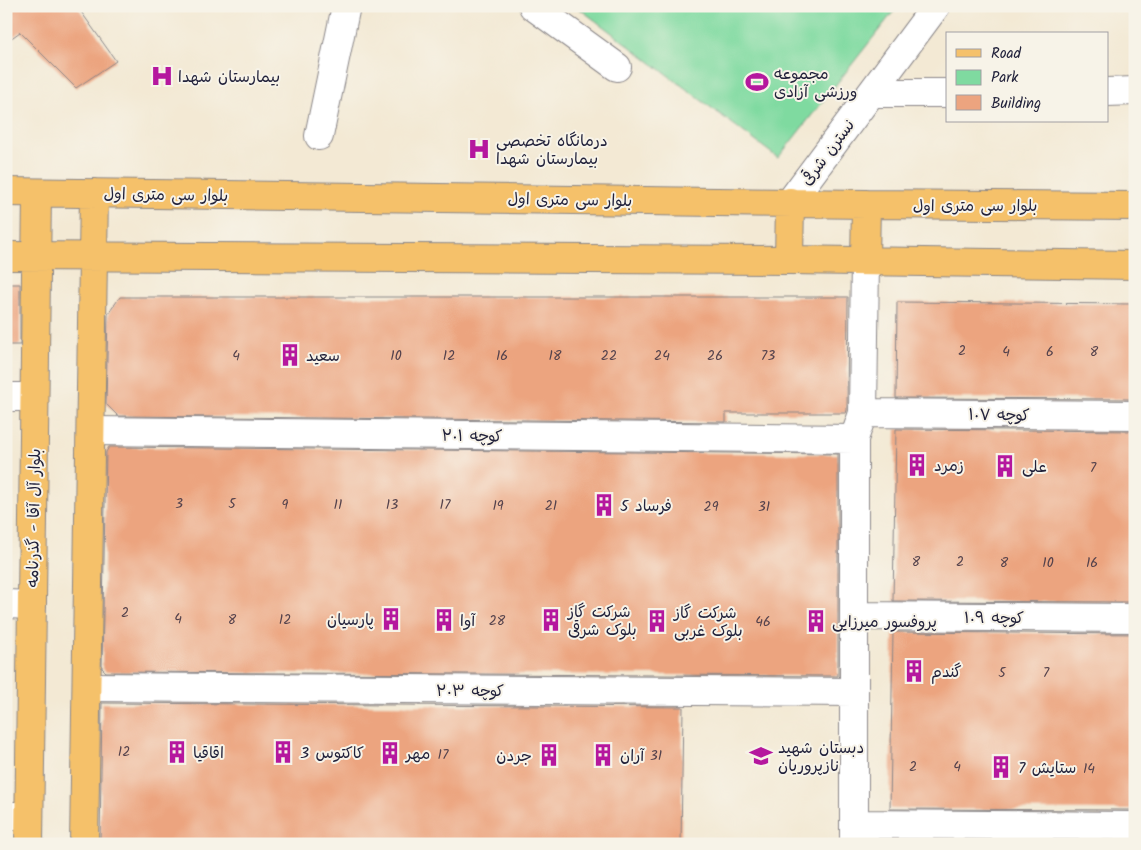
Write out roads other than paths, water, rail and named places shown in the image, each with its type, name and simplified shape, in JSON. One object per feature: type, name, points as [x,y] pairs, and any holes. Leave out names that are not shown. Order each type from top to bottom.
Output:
[{"type":"main road","name":"بلوار سی متری اول","points":[[6,192],[1135,206]]},
{"type":"main road","name":"بلوار آل آقا - گذرنامه","points":[[29,844],[18,816],[19,604],[34,397],[37,193]]},
{"type":"main road","points":[[84,844],[94,193]]},
{"type":"main road","points":[[789,260],[790,202]]},
{"type":"main road","points":[[865,261],[866,204]]},
{"type":"main road","points":[[6,256],[789,260],[1135,264]]},
{"type":"street","points":[[319,136],[346,6]]},
{"type":"street","points":[[533,6],[617,68]]},
{"type":"street","name":"نسترن شرقی","points":[[790,202],[936,6]]},
{"type":"street","points":[[1108,92],[1135,91]]},
{"type":"street","points":[[872,93],[946,92]]},
{"type":"street","points":[[865,261],[863,413],[854,438],[854,834],[1135,826]]},
{"type":"street","points":[[6,397],[34,397]]},
{"type":"street","name":"کوچه ۱۰۷","points":[[863,413],[1135,416]]},
{"type":"street","name":"کوچه ۲۰۱","points":[[90,431],[854,438]]},
{"type":"street","name":"کوچه ۱۰۹","points":[[854,616],[1135,618]]},
{"type":"street","name":"کوچه ۲۰۳","points":[[87,687],[854,692]]},
{"type":"place","name":"بیمارستان شهدا","points":[[162,76]]},
{"type":"place","name":"مجموعه ورزشی آزادی","points":[[757,82]]},
{"type":"place","name":"درمانگاه تخصصی بیمارستان شهدا","points":[[479,149]]},
{"type":"place","name":"سعید","points":[[290,355]]},
{"type":"place","name":"زمرد","points":[[917,465]]},
{"type":"place","name":"علی","points":[[1005,466]]},
{"type":"place","name":"فرساد 5","points":[[604,505]]},
{"type":"place","name":"پارسیان","points":[[391,619]]},
{"type":"place","name":"آوا","points":[[444,620]]},
{"type":"place","name":"شرکت گاز بلوک شرقی","points":[[551,620]]},
{"type":"place","name":"شرکت گاز بلوک غربی","points":[[657,621]]},
{"type":"place","name":"پروفسور میرزایی","points":[[816,621]]},
{"type":"place","name":"گندم","points":[[914,671]]},
{"type":"place","name":"اقاقیا","points":[[177,752]]},
{"type":"place","name":"کاکتوس 3","points":[[283,752]]},
{"type":"place","name":"مهر","points":[[390,753]]},
{"type":"place","name":"جردن","points":[[549,755]]},
{"type":"place","name":"آران","points":[[603,755]]},
{"type":"place","name":"دبستان شهید نازپروریان","points":[[761,756]]},
{"type":"place","name":"ستایش 7","points":[[1001,767]]}]
